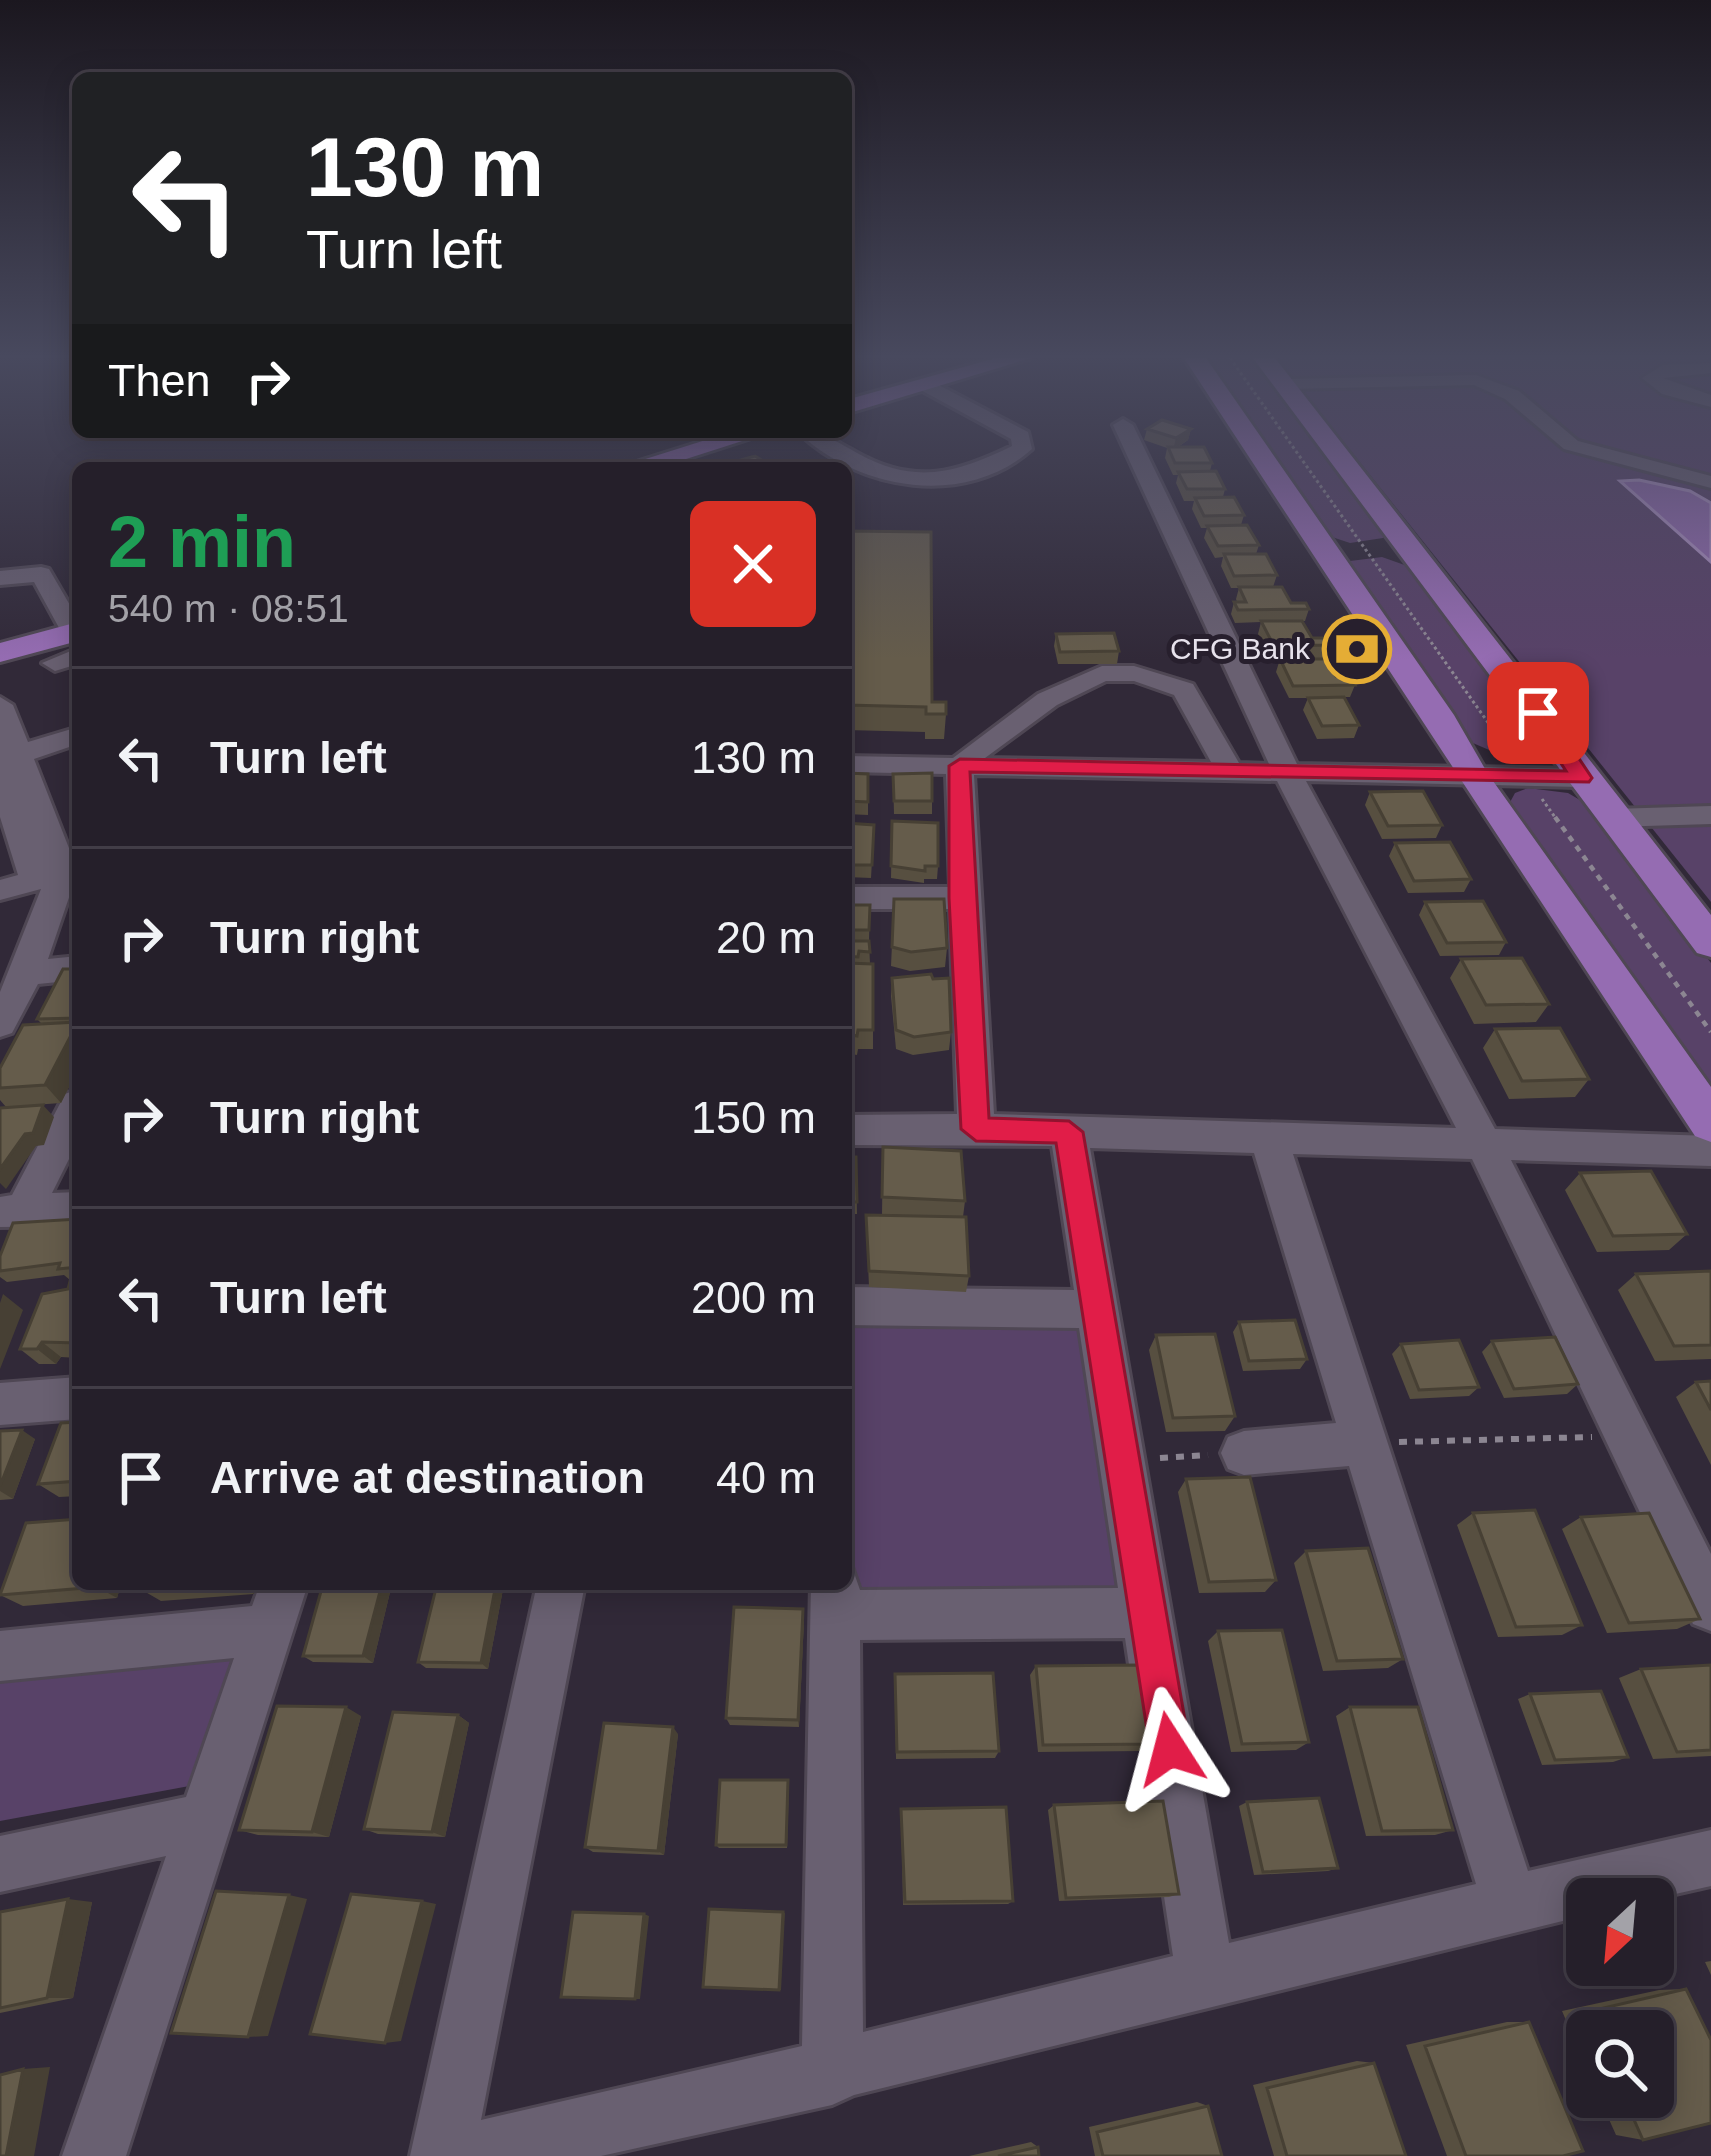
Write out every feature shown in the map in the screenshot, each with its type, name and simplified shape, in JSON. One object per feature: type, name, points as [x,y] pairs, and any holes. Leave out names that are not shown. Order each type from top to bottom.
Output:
[{"type":"main road","points":[[1263,459],[1437,715],[1471,776],[1711,1123]]},
{"type":"main road","points":[[1343,459],[1711,944]]},
{"type":"main road","points":[[1327,553],[1411,551]]},
{"type":"main road","points":[[0,652],[71,646]]},
{"type":"street","points":[[852,459],[880,476],[906,483],[970,472],[1000,459]]},
{"type":"street","points":[[1139,459],[1287,772],[1484,1143],[1711,1606]]},
{"type":"street","points":[[1623,459],[1711,482]]},
{"type":"street","points":[[0,578],[40,574],[71,646]]},
{"type":"street","points":[[976,1129],[961,898],[960,766],[988,737],[1080,685],[1102,674],[1129,674],[1184,690],[1230,771]]},
{"type":"street","points":[[0,705],[7,761],[58,873],[27,973],[0,1024]]},
{"type":"street","points":[[7,761],[72,737]]},
{"type":"street","points":[[852,764],[1581,778]]},
{"type":"street","points":[[1613,818],[1711,815]]},
{"type":"street","points":[[0,890],[58,873]]},
{"type":"street","points":[[852,898],[961,898]]},
{"type":"street","points":[[27,973],[72,969]]},
{"type":"street","points":[[12,1211],[72,1114]]},
{"type":"street","points":[[852,1130],[976,1129],[1711,1150]]},
{"type":"street","points":[[1069,1132],[1205,1976]]},
{"type":"street","points":[[1269,1139],[1510,1903]]},
{"type":"street","points":[[12,1211],[72,1209]]},
{"type":"street","points":[[852,1306],[1095,1309]]},
{"type":"street","points":[[0,1404],[72,1398]]},
{"type":"street","points":[[1244,1453],[1364,1443]]},
{"type":"street","points":[[442,2156],[560,1590]]},
{"type":"street","points":[[832,2074],[835,1599],[1149,1613]]},
{"type":"street","points":[[0,1657],[277,1606],[94,2156]]},
{"type":"street","points":[[0,1864],[206,1820]]},
{"type":"street","points":[[464,2156],[832,2074],[1205,1976],[1711,1858]]},
{"type":"path","points":[[1302,459],[1711,1032]]},
{"type":"path","points":[[1364,1443],[1628,1436]]},
{"type":"path","points":[[1124,1460],[1244,1453]]},
{"type":"shaded area","points":[[1273,459],[1331,459],[1387,532],[1383,538],[1350,543],[1323,534]]},
{"type":"shaded area","points":[[1357,459],[1711,459],[1711,902]]},
{"type":"shaded area","points":[[1639,480],[1690,491],[1711,503],[1711,562],[1620,481]]},
{"type":"shaded area","points":[[1382,557],[1413,568],[1540,736],[1538,747],[1501,755],[1461,738],[1346,569],[1350,561]]},
{"type":"shaded area","points":[[1528,788],[1568,793],[1592,807],[1711,963],[1711,1102],[1508,806],[1515,793]]},
{"type":"shaded area","points":[[1088,1317],[1133,1598],[852,1602],[852,1319]]},
{"type":"shaded area","points":[[264,1622],[211,1782],[0,1821],[0,1649]]},
{"type":"building","points":[[1173,459],[1210,459],[1212,463],[1175,463]]},
{"type":"building","points":[[1216,471],[1225,489],[1187,489],[1178,472]]},
{"type":"building","points":[[1234,497],[1244,515],[1204,516],[1195,498]]},
{"type":"building","points":[[1247,525],[1259,545],[1218,546],[1207,526]]},
{"type":"building","points":[[852,531],[931,532],[932,702],[946,702],[946,714],[926,714],[926,707],[852,705]]},
{"type":"building","points":[[1224,554],[1266,554],[1277,575],[1234,576]]},
{"type":"building","points":[[1239,587],[1282,587],[1291,603],[1306,603],[1309,609],[1238,610],[1234,602],[1246,602]]},
{"type":"building","points":[[1261,621],[1302,621],[1312,638],[1326,638],[1330,645],[1274,646]]},
{"type":"building","points":[[1114,633],[1119,651],[1060,652],[1056,634]]},
{"type":"building","points":[[1280,659],[1327,659],[1336,676],[1350,676],[1355,685],[1293,686]]},
{"type":"building","points":[[1344,697],[1359,725],[1322,726],[1308,698]]},
{"type":"building","points":[[852,773],[868,774],[868,802],[852,801]]},
{"type":"building","points":[[932,773],[932,801],[894,801],[893,774]]},
{"type":"building","points":[[1423,791],[1442,825],[1388,826],[1370,792]]},
{"type":"building","points":[[892,821],[938,823],[938,866],[925,866],[925,871],[891,866]]},
{"type":"building","points":[[852,823],[874,825],[872,865],[852,865]]},
{"type":"building","points":[[1450,842],[1471,879],[1414,881],[1395,843]]},
{"type":"building","points":[[894,899],[944,899],[947,948],[911,952],[892,947]]},
{"type":"building","points":[[1483,901],[1506,942],[1447,943],[1425,902]]},
{"type":"building","points":[[852,905],[870,905],[869,930],[852,930]]},
{"type":"building","points":[[852,937],[869,941],[870,952],[859,951],[858,957],[852,956]]},
{"type":"building","points":[[1522,958],[1549,1004],[1486,1005],[1461,959]]},
{"type":"building","points":[[852,963],[873,964],[873,1030],[858,1030],[857,1036],[852,1035]]},
{"type":"building","points":[[63,969],[72,969],[72,1018],[37,1019]]},
{"type":"building","points":[[931,974],[933,979],[949,978],[951,1032],[914,1037],[896,1030],[892,978]]},
{"type":"building","points":[[72,1022],[72,1033],[45,1085],[0,1088],[0,1068],[23,1025]]},
{"type":"building","points":[[1560,1028],[1589,1079],[1522,1081],[1495,1029]]},
{"type":"building","points":[[43,1105],[33,1133],[25,1134],[0,1169],[0,1108]]},
{"type":"building","points":[[883,1147],[961,1151],[965,1201],[882,1197]]},
{"type":"building","points":[[852,1157],[856,1157],[857,1202],[852,1202]]},
{"type":"building","points":[[1651,1171],[1687,1234],[1613,1236],[1580,1173]]},
{"type":"building","points":[[866,1215],[966,1217],[969,1276],[869,1271]]},
{"type":"building","points":[[72,1219],[72,1268],[58,1269],[60,1263],[0,1271],[0,1256],[13,1223]]},
{"type":"building","points":[[1711,1271],[1711,1345],[1674,1346],[1636,1274]]},
{"type":"building","points":[[71,1277],[72,1343],[42,1342],[37,1349],[20,1349],[42,1294],[68,1289]]},
{"type":"building","points":[[1295,1320],[1307,1359],[1249,1361],[1239,1322]]},
{"type":"building","points":[[1215,1334],[1235,1416],[1173,1418],[1156,1335]]},
{"type":"building","points":[[1555,1337],[1578,1384],[1514,1389],[1492,1341]]},
{"type":"building","points":[[1459,1340],[1479,1387],[1419,1390],[1401,1344]]},
{"type":"building","points":[[1711,1381],[1711,1410],[1696,1382]]},
{"type":"building","points":[[72,1422],[72,1481],[38,1484],[61,1423]]},
{"type":"building","points":[[22,1430],[0,1486],[0,1431]]},
{"type":"building","points":[[1250,1477],[1276,1580],[1209,1582],[1186,1479]]},
{"type":"building","points":[[1535,1510],[1582,1625],[1516,1627],[1473,1513]]},
{"type":"building","points":[[1649,1513],[1700,1619],[1629,1623],[1581,1517]]},
{"type":"building","points":[[72,1519],[72,1589],[0,1595],[26,1523]]},
{"type":"building","points":[[1368,1548],[1403,1659],[1337,1661],[1306,1551]]},
{"type":"building","points":[[321,1590],[380,1590],[363,1656],[303,1656]]},
{"type":"building","points":[[436,1590],[495,1590],[481,1663],[418,1662]]},
{"type":"building","points":[[734,1607],[803,1609],[798,1720],[726,1718]]},
{"type":"building","points":[[1282,1630],[1309,1742],[1242,1744],[1218,1631]]},
{"type":"building","points":[[1139,1665],[1152,1744],[1043,1745],[1036,1666]]},
{"type":"building","points":[[1711,1665],[1711,1750],[1677,1752],[1641,1669]]},
{"type":"building","points":[[993,1673],[999,1751],[897,1752],[895,1674]]},
{"type":"building","points":[[1601,1691],[1628,1757],[1555,1760],[1530,1694]]},
{"type":"building","points":[[277,1706],[346,1707],[312,1832],[239,1830]]},
{"type":"building","points":[[1350,1707],[1418,1707],[1453,1830],[1382,1831]]},
{"type":"building","points":[[393,1712],[458,1715],[432,1832],[364,1829]]},
{"type":"building","points":[[604,1723],[673,1727],[658,1851],[585,1847]]},
{"type":"building","points":[[720,1780],[788,1780],[786,1845],[716,1845]]},
{"type":"building","points":[[1319,1798],[1338,1868],[1263,1872],[1247,1802]]},
{"type":"building","points":[[1163,1801],[1179,1894],[1066,1898],[1054,1805]]},
{"type":"building","points":[[1006,1807],[1013,1901],[905,1902],[901,1809]]},
{"type":"building","points":[[216,1891],[289,1895],[248,2037],[171,2033]]},
{"type":"building","points":[[351,1894],[422,1901],[385,2043],[310,2034]]},
{"type":"building","points":[[68,1899],[47,1998],[0,2008],[0,1912]]},
{"type":"building","points":[[709,1909],[783,1912],[779,1990],[703,1987]]},
{"type":"building","points":[[573,1912],[644,1914],[635,1999],[561,1997]]},
{"type":"building","points":[[1686,1989],[1711,2040],[1711,2123],[1643,2140],[1633,2118],[1674,2118],[1674,2010],[1595,2010]]},
{"type":"building","points":[[1529,2022],[1583,2151],[1563,2156],[1466,2156],[1425,2046]]},
{"type":"building","points":[[1374,2063],[1406,2156],[1287,2156],[1267,2088]]},
{"type":"building","points":[[23,2069],[6,2156],[0,2156],[0,2075]]},
{"type":"building","points":[[1208,2106],[1222,2156],[1103,2156],[1097,2132]]},
{"type":"building","points":[[1038,2147],[1039,2156],[998,2156]]},
{"type":"place","name":"CFG Bank","points":[[1357,649]]},
{"type":"route","points":[[1170,1749],[1124,1460],[1068,1156],[1069,1132],[976,1129],[961,898],[960,766],[1581,778],[1538,713]]}]
